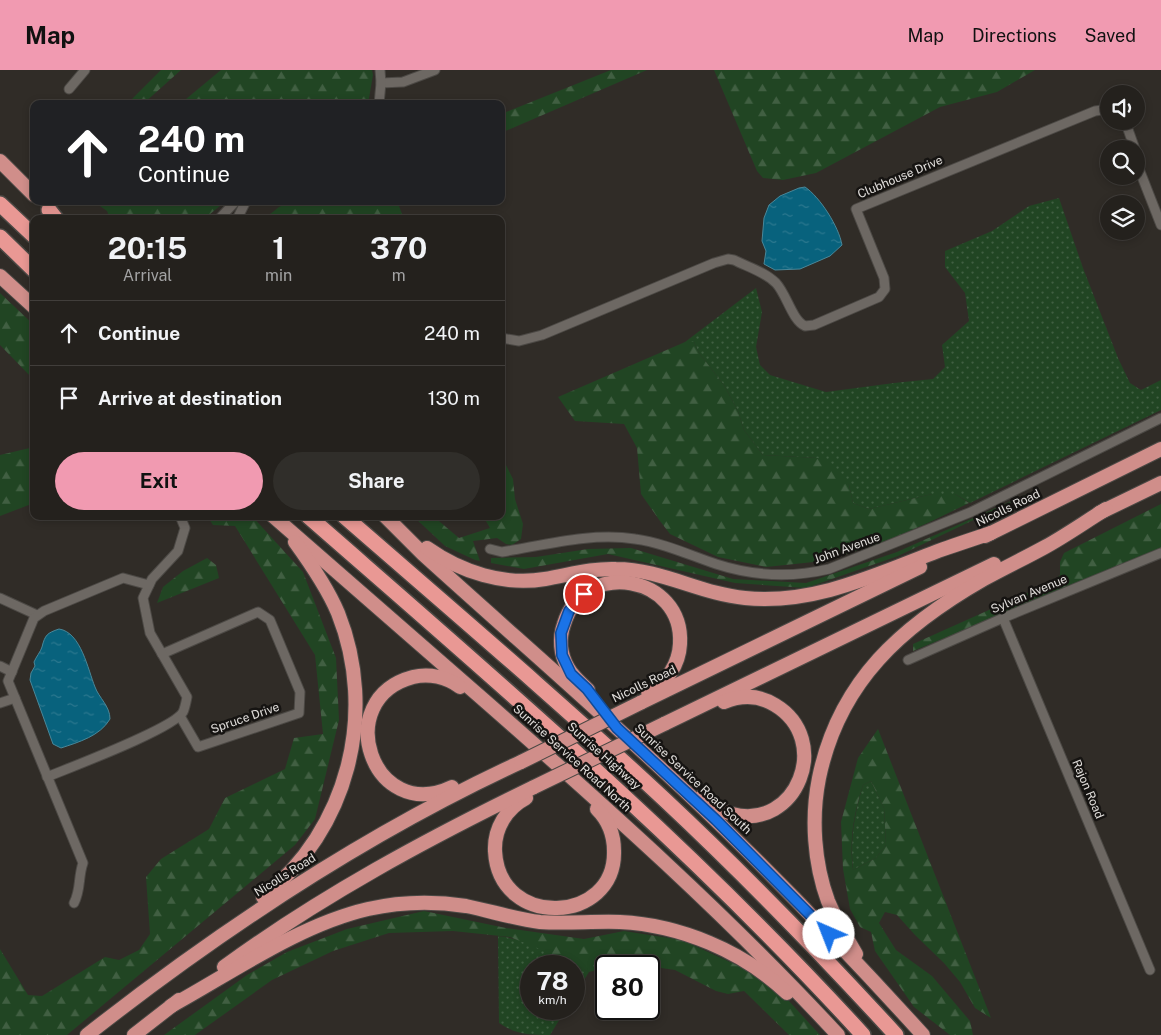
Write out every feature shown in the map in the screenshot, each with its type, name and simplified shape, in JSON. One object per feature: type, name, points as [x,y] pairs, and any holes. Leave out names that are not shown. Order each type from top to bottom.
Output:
[{"type":"highway","points":[[0,162],[30,191]]},
{"type":"highway","points":[[0,204],[30,232]]},
{"type":"highway","points":[[0,237],[30,266]]},
{"type":"highway","points":[[0,252],[30,277]]},
{"type":"highway","points":[[0,276],[30,303]]},
{"type":"highway","name":"Nicolls Road","points":[[87,1035],[214,940],[287,890],[410,818],[500,771],[601,722],[639,700],[991,533],[1161,449]]},
{"type":"highway","points":[[134,1035],[171,1006],[265,939],[340,891],[416,847],[536,789],[575,767],[1161,483]]},
{"type":"highway","points":[[868,974],[841,928],[828,899],[819,866],[815,832],[816,800],[822,767],[831,738],[845,706],[854,690],[875,662],[906,632],[963,592],[1106,510]]},
{"type":"highway","points":[[214,940],[278,885],[310,850],[335,805],[347,772],[351,754],[356,719],[355,684],[344,630],[322,582],[277,520]]},
{"type":"highway","name":"Sunrise Service Road North","points":[[277,520],[508,721],[698,893],[838,1035]]},
{"type":"highway","name":"Sunrise Highway","points":[[313,520],[554,730],[647,815],[770,937],[863,1035]]},
{"type":"highway","name":"Sunrise Highway","points":[[349,520],[571,713],[658,794],[782,915],[896,1035]]},
{"type":"highway","points":[[389,520],[446,560],[466,570],[489,577],[535,580],[594,570],[620,569],[656,574],[712,592],[761,599],[795,597],[830,591],[991,533]]},
{"type":"highway","name":"Sunrise Service Road South","points":[[389,520],[430,560],[664,771],[747,851],[868,974],[923,1035]]},
{"type":"highway","points":[[617,728],[587,689],[571,674],[561,648],[563,625],[573,605],[591,590],[604,584],[627,582],[648,589],[666,602],[677,624],[680,641],[678,659],[660,685],[639,700]]},
{"type":"highway","points":[[500,771],[465,781],[434,794],[410,792],[388,780],[372,760],[368,743],[368,726],[374,708],[391,688],[407,679],[424,675],[439,677],[456,684],[508,721]]},
{"type":"highway","points":[[664,724],[732,698],[763,699],[779,707],[794,721],[802,737],[805,755],[802,772],[791,795],[770,811],[752,816],[733,815],[724,812],[664,771]]},
{"type":"highway","points":[[536,789],[517,804],[504,817],[499,826],[494,846],[498,868],[509,888],[524,900],[552,909],[570,907],[588,899],[606,880],[613,863],[614,846],[613,837],[607,822],[561,768]]},
{"type":"highway","points":[[171,1006],[297,936],[333,919],[384,906],[433,903],[464,906],[540,922],[637,924],[685,934],[715,946],[758,970],[781,987],[829,1035]]},
{"type":"street","points":[[69,89],[85,70]]},
{"type":"street","points":[[379,100],[380,70]]},
{"type":"street","points":[[381,83],[403,82],[435,70]]},
{"type":"street","name":"Clubhouse Drive","points":[[505,338],[519,340],[542,335],[714,263],[728,259],[734,260],[771,278],[783,291],[798,322],[805,326],[814,325],[879,297],[885,289],[884,278],[856,209],[1100,110]]},
{"type":"street","points":[[1145,184],[1161,225]]},
{"type":"street","points":[[223,215],[232,205]]},
{"type":"street","name":"John Avenue","points":[[490,549],[502,552],[588,538],[634,538],[658,543],[734,570],[770,575],[807,574],[829,569],[971,512],[1161,418]]},
{"type":"street","points":[[47,777],[140,738],[176,720],[184,711],[187,697],[150,633],[143,598],[152,579],[178,551],[185,528],[182,520]]},
{"type":"street","name":"Sylvan Avenue","points":[[908,660],[1003,618],[1161,553]]},
{"type":"street","points":[[74,903],[79,894],[80,872],[83,863],[8,681],[34,618],[44,610],[123,578],[149,585]]},
{"type":"street","points":[[0,598],[37,615]]},
{"type":"street","name":"Spruce Drive","points":[[162,654],[258,612],[270,620],[300,692],[299,713],[198,747],[180,716]]},
{"type":"street","name":"Rajon Road","points":[[1003,618],[1150,970]]},
{"type":"street","points":[[0,666],[12,672]]},
{"type":"street","points":[[0,703],[15,698]]},
{"type":"green space","points":[[161,70],[181,70],[147,100],[131,100]]},
{"type":"green space","points":[[221,70],[372,70],[373,75],[369,100],[185,100]]},
{"type":"green space","points":[[611,70],[647,70],[505,131],[505,112]]},
{"type":"green space","points":[[714,70],[1035,70],[997,92],[940,107],[816,173],[783,180],[763,178],[757,171]]},
{"type":"green space","points":[[1059,198],[1083,268],[1118,358],[1130,383],[1141,390],[1161,380],[1161,410],[970,503],[955,494],[932,494],[869,509],[853,503],[849,485],[817,458],[763,455],[744,430],[738,411],[724,385],[699,353],[694,342],[685,342],[756,288],[762,312],[756,347],[760,365],[770,375],[826,392],[933,379],[945,367],[942,345],[969,321],[965,293],[945,267],[945,251],[992,231],[1029,206]]},
{"type":"green space","points":[[99,205],[221,205],[209,215],[108,215],[107,211]]},
{"type":"green space","points":[[283,205],[399,205],[402,215],[269,215]]},
{"type":"green space","points":[[0,293],[30,321],[30,376],[0,345]]},
{"type":"green space","points":[[685,342],[694,342],[699,353],[724,385],[738,411],[744,430],[763,455],[817,458],[832,464],[849,485],[853,503],[869,509],[932,494],[955,494],[969,503],[887,541],[823,561],[766,567],[718,557],[670,534],[641,494],[637,448],[624,424],[575,421],[558,397]]},
{"type":"green space","points":[[30,448],[30,505],[0,516],[0,455]]},
{"type":"green space","points":[[505,463],[513,479],[515,499],[523,524],[521,539],[512,545],[506,544],[497,538],[473,541],[480,561],[475,560],[445,546],[417,520],[438,520],[459,538],[490,528],[485,520],[505,520]]},
{"type":"green space","points":[[1045,486],[898,556],[806,588],[735,583],[608,554],[524,569],[491,563],[491,558],[536,557],[588,549],[631,548],[733,579],[806,583],[897,552]]},
{"type":"green space","points":[[1161,504],[1161,550],[913,651],[913,644],[1054,581],[1060,575],[1060,562],[1064,553]]},
{"type":"green space","points":[[210,520],[256,520],[303,572],[336,658],[339,720],[315,819],[295,845],[67,1035],[0,1035],[0,949],[28,995],[42,996],[105,957],[119,960],[139,950],[150,934],[146,877],[161,859],[209,829],[225,798],[285,769],[294,738],[323,734],[315,655],[235,526],[213,525]]},
{"type":"green space","points":[[207,558],[216,565],[219,578],[157,603],[163,587],[183,571]]},
{"type":"green space","points":[[878,729],[991,1018],[975,1008],[960,982],[897,915],[885,912],[879,923],[896,950],[932,976],[970,1021],[973,1035],[950,1035],[914,1007],[875,951],[871,932],[860,927],[850,909],[843,869],[841,822],[858,758]],"holes":[[[871,781],[884,808],[886,845],[876,858],[853,870],[853,827],[863,785]]]},
{"type":"green space","points":[[871,781],[884,808],[886,845],[876,858],[853,870],[852,837],[857,806],[863,785]]},
{"type":"green space","points":[[424,911],[506,928],[584,939],[624,931],[682,940],[743,968],[788,1000],[820,1035],[789,1035],[744,991],[728,994],[716,991],[675,970],[660,968],[660,955],[595,955],[595,971],[589,972],[585,970],[585,955],[555,955],[510,937],[453,931],[389,933],[333,951],[272,980],[195,1035],[164,1035],[247,975],[287,952],[347,929]]},
{"type":"green space","points":[[498,936],[521,941],[557,955],[520,955],[520,1020],[559,1020],[550,1035],[523,1034],[499,1023]]},
{"type":"green space","points":[[585,970],[589,972],[585,978]]},
{"type":"water","points":[[805,187],[817,198],[828,213],[842,245],[830,256],[800,269],[775,270],[764,264],[766,251],[762,241],[764,218],[769,205],[780,196]]},
{"type":"water","points":[[59,629],[67,632],[78,644],[97,691],[110,714],[110,719],[101,730],[82,741],[61,748],[53,744],[30,680],[35,666],[34,662],[46,637],[49,633]]},
{"type":"route","points":[[584,594],[569,611],[561,633],[562,655],[571,674],[587,689],[617,728],[716,820],[829,934]]}]
